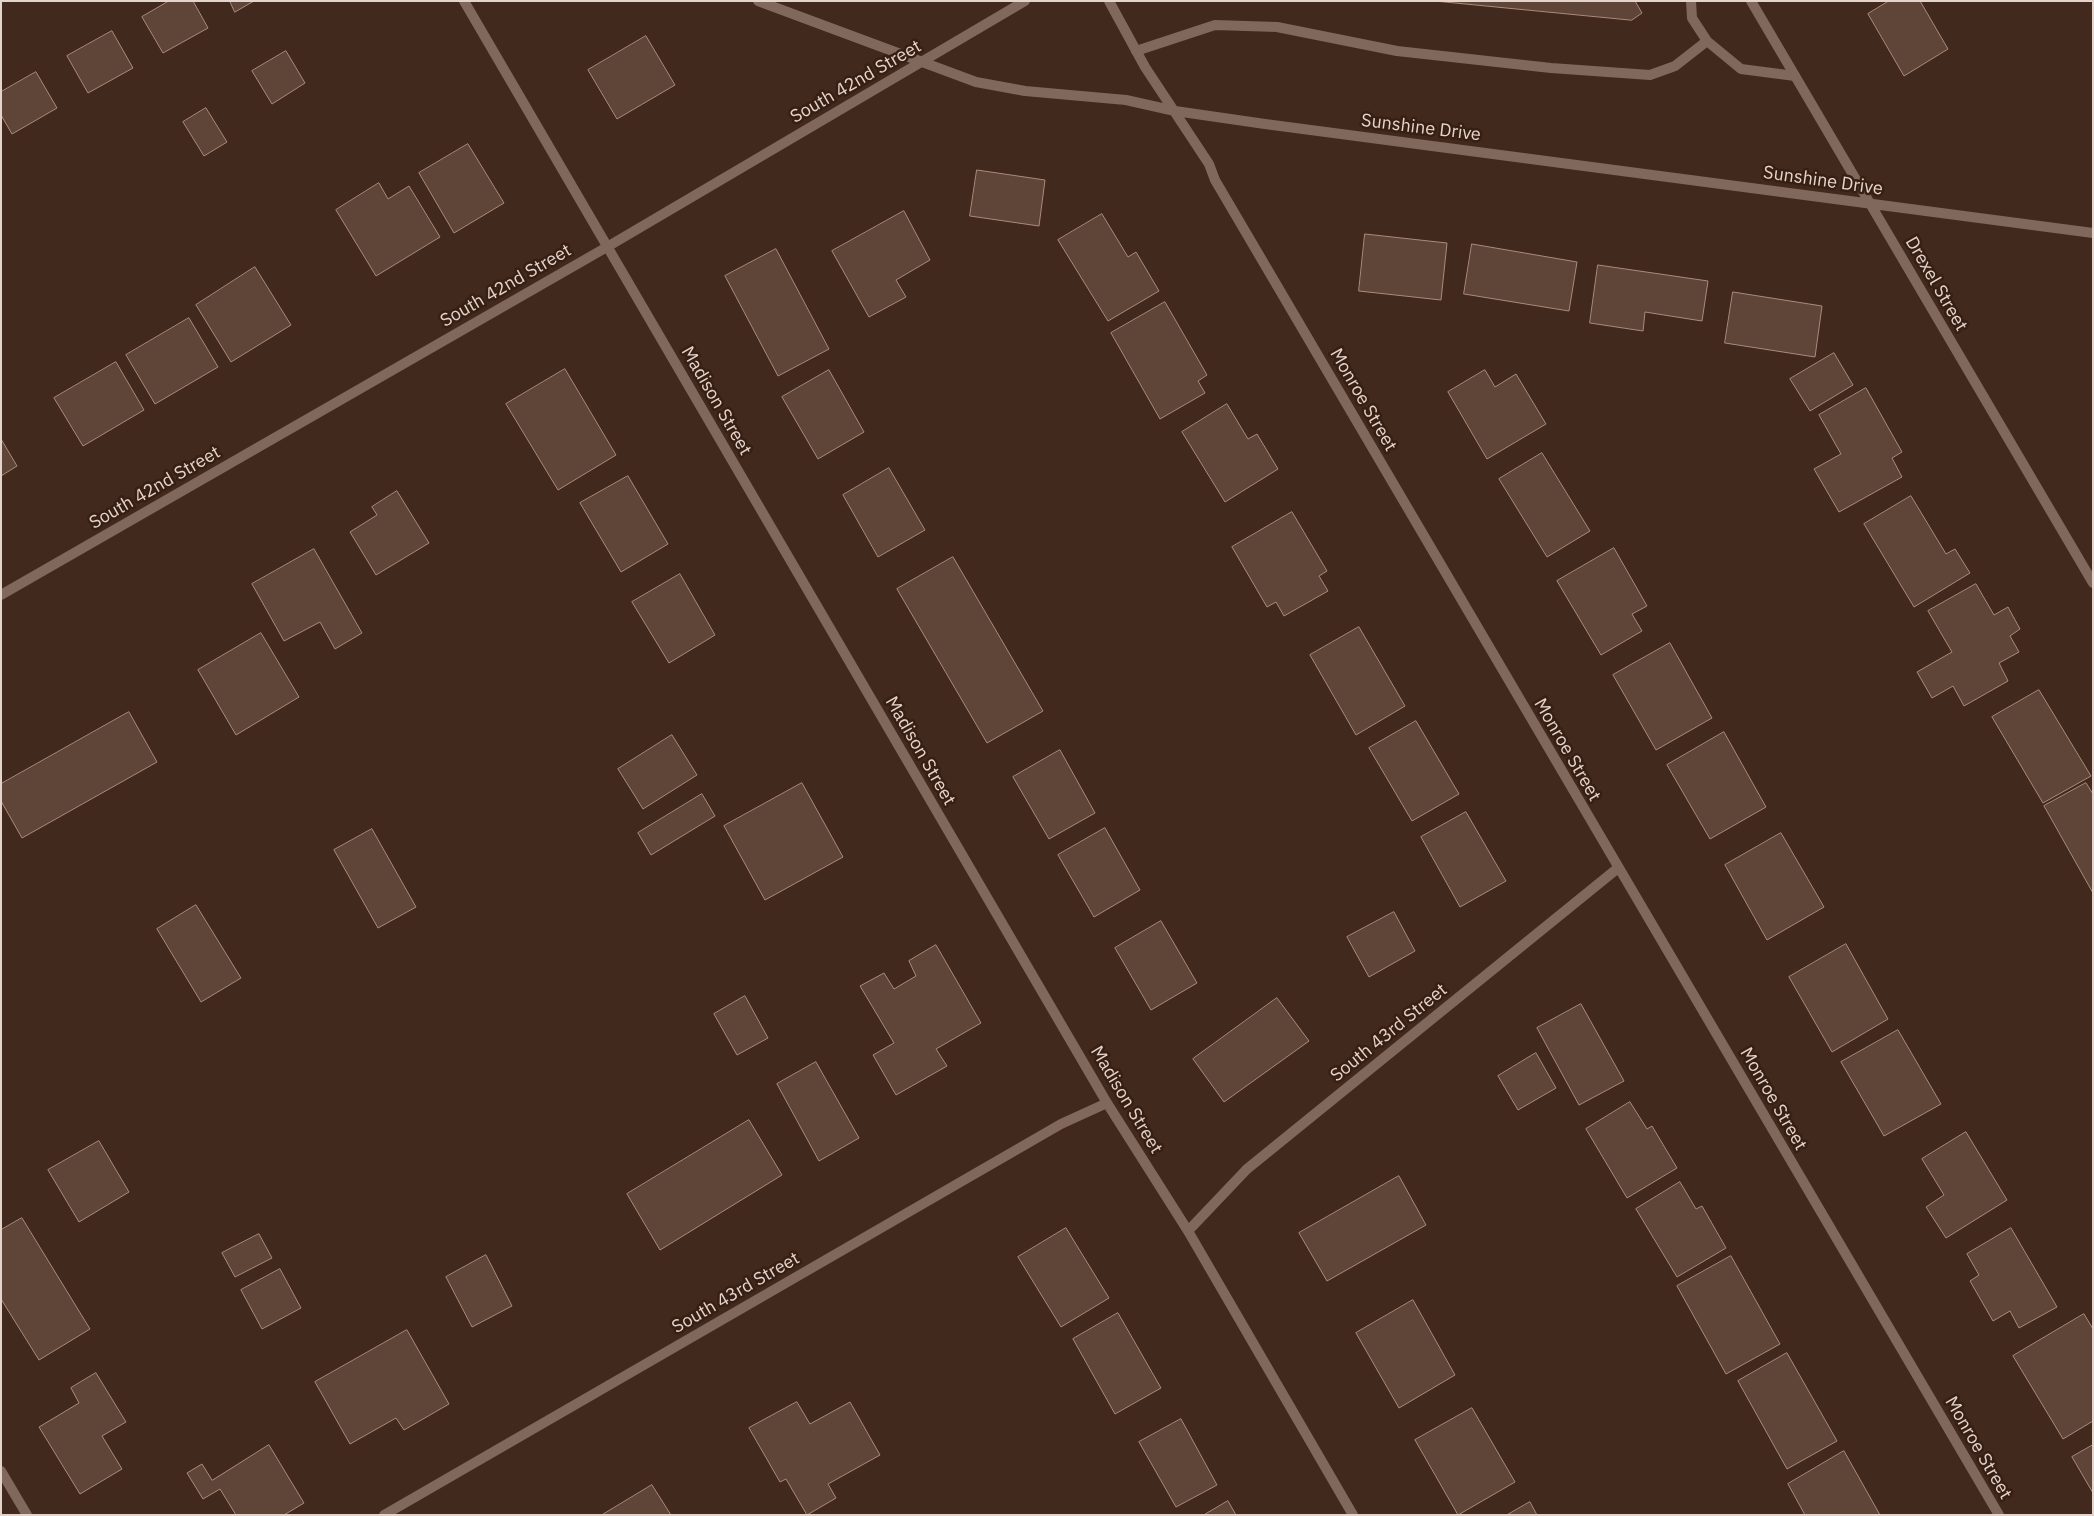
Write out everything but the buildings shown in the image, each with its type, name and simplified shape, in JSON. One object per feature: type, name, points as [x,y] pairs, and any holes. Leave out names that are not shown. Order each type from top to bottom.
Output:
[{"type":"street","name":"Madison Street","points":[[464,1],[1107,1102],[1188,1231],[1353,1515]]},
{"type":"street","name":"Sunshine Drive","points":[[758,1],[976,82],[1025,91],[1126,100],[1174,111],[2093,233]]},
{"type":"street","name":"South 42nd Street","points":[[1,595],[607,247],[1026,1]]},
{"type":"street","name":"Monroe Street","points":[[1109,1],[1136,51],[1209,164],[1220,189],[1998,1515]]},
{"type":"street","points":[[1691,1],[1692,18],[1707,41],[1741,69],[1795,76]]},
{"type":"street","name":"Drexel Street","points":[[1751,1],[2093,582]]},
{"type":"street","points":[[1136,51],[1215,25],[1277,27],[1397,51],[1551,68],[1650,75],[1675,66],[1707,41]]},
{"type":"street","name":"South 43rd Street","points":[[1188,1231],[1247,1168],[1618,868]]},
{"type":"street","name":"South 43rd Street","points":[[384,1515],[1061,1124],[1107,1102]]},
{"type":"street","points":[[1,1471],[26,1515]]}]
